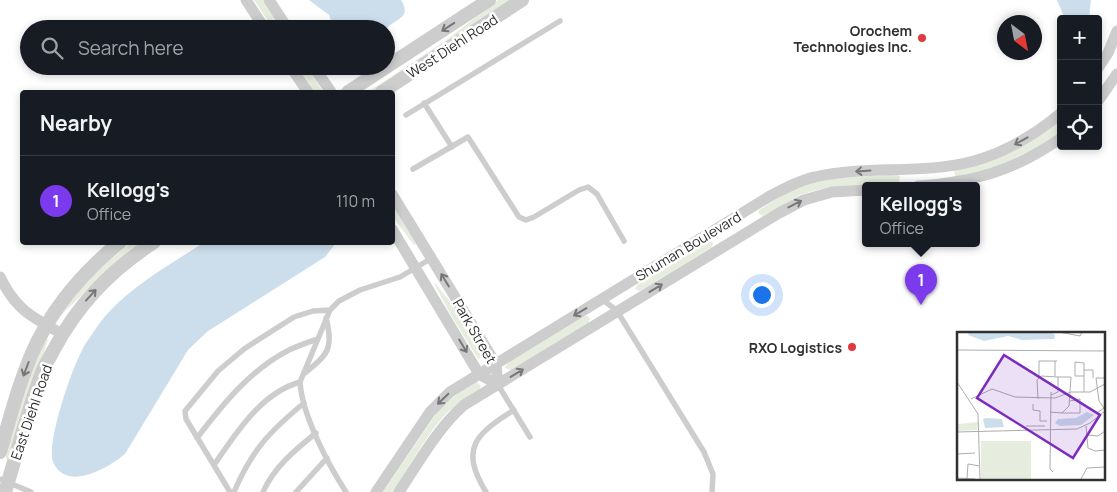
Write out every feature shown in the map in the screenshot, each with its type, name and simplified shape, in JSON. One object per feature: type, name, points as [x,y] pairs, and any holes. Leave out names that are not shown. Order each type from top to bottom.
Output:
[{"type":"street","points":[[246,0],[260,20]]},
{"type":"street","points":[[269,0],[282,20]]},
{"type":"street","name":"West Diehl Road","points":[[395,61],[489,0]]},
{"type":"street","name":"West Diehl Road","points":[[385,90],[522,0]]},
{"type":"street","points":[[1102,62],[1117,32]]},
{"type":"street","points":[[1102,95],[1117,74]]},
{"type":"street","points":[[296,75],[307,90]]},
{"type":"street","points":[[319,75],[330,90]]},
{"type":"street","name":"West Diehl Road","points":[[351,90],[374,75]]},
{"type":"street","name":"Shuman Boulevard","points":[[376,492],[430,412],[450,392],[770,196],[813,177],[955,165],[975,160],[1021,141],[1057,116]]},
{"type":"street","points":[[961,182],[1011,167],[1057,141]]},
{"type":"street","name":"Shuman Boulevard","points":[[399,492],[440,430],[451,416],[464,405],[779,213],[804,200],[832,192],[862,190]]},
{"type":"street","name":"Park Street","points":[[395,199],[496,364],[498,385]]},
{"type":"street","name":"Park Street","points":[[395,234],[480,374],[498,385]]},
{"type":"street","points":[[46,325],[65,296],[101,258],[116,245]]},
{"type":"street","points":[[0,277],[7,291],[20,308],[62,334],[83,304],[105,279],[126,261],[150,245]]},
{"type":"street","name":"East Diehl Road","points":[[0,452],[25,370],[46,325]]},
{"type":"street","name":"East Diehl Road","points":[[4,484],[42,373],[62,334]]},
{"type":"lane","points":[[406,114],[560,21]]},
{"type":"lane","points":[[424,103],[452,147]]},
{"type":"lane","points":[[413,169],[468,137],[519,217],[526,220],[534,217],[579,190],[588,187],[596,194],[624,241]]},
{"type":"lane","points":[[346,492],[331,469],[304,403],[300,382],[326,318],[330,310],[339,301],[360,290],[400,277],[432,258]]},
{"type":"lane","points":[[602,299],[617,311],[708,460],[713,474],[712,492]]},
{"type":"lane","points":[[304,403],[283,420],[264,440],[248,461],[232,492],[197,438],[186,419],[185,411],[218,371],[244,348],[294,317],[313,311],[330,310]]},
{"type":"lane","points":[[304,374],[328,350],[330,332],[326,318]]},
{"type":"lane","points":[[197,438],[244,382],[289,350],[318,339]]},
{"type":"lane","points":[[214,465],[249,418],[287,385],[300,382]]},
{"type":"lane","points":[[498,385],[530,437]]},
{"type":"lane","points":[[486,492],[478,479],[473,464],[473,450],[478,437],[488,426],[514,410]]},
{"type":"lane","points":[[263,492],[280,466],[293,452],[316,433]]},
{"type":"lane","points":[[296,492],[327,458]]},
{"type":"lane","points":[[4,484],[31,492]]},
{"type":"shaded area","points":[[254,0],[263,0],[276,20],[267,20]]},
{"type":"shaded area","points":[[498,0],[514,0],[375,90],[371,90],[395,75],[445,41]]},
{"type":"shaded area","points":[[304,75],[313,75],[322,90],[314,90]]},
{"type":"shaded area","points":[[1057,123],[1057,134],[1038,147],[995,168],[956,177],[955,170],[1010,153],[1029,143]]},
{"type":"shaded area","points":[[897,174],[900,176],[899,182],[862,182],[862,185],[830,187],[813,191],[800,195],[763,216],[758,213],[759,210],[796,188],[821,181]]},
{"type":"shaded area","points":[[395,209],[416,244],[414,245],[395,220]]},
{"type":"shaded area","points":[[709,240],[713,243],[712,247],[640,291],[635,289],[637,285]]},
{"type":"shaded area","points":[[128,245],[141,245],[103,275],[61,315],[88,279]]},
{"type":"shaded area","points":[[434,283],[461,315],[485,355],[478,359],[449,312]]},
{"type":"shaded area","points":[[585,316],[588,316],[590,319],[588,324],[512,370],[505,367],[508,363]]},
{"type":"shaded area","points":[[46,337],[48,340],[9,459],[6,459],[5,453],[33,366]]},
{"type":"shaded area","points":[[477,382],[481,386],[480,389],[448,412],[441,420],[426,439],[393,492],[383,492],[437,412],[456,395]]},
{"type":"water","points":[[309,0],[401,0],[405,11],[395,21],[331,20],[329,15]]},
{"type":"water","points":[[1057,0],[1091,0],[1089,15],[1063,15]]},
{"type":"water","points":[[200,245],[334,245],[325,257],[208,331],[188,350],[125,454],[98,471],[77,477],[67,476],[59,471],[53,462],[52,452],[62,402],[81,352],[100,323],[119,302],[154,275]]},
{"type":"place","name":"Orochem Technologies Inc.","points":[[922,38]]},
{"type":"place","name":"Kellogg's","points":[[921,305]]},
{"type":"place","name":"RXO Logistics","points":[[852,347]]}]
